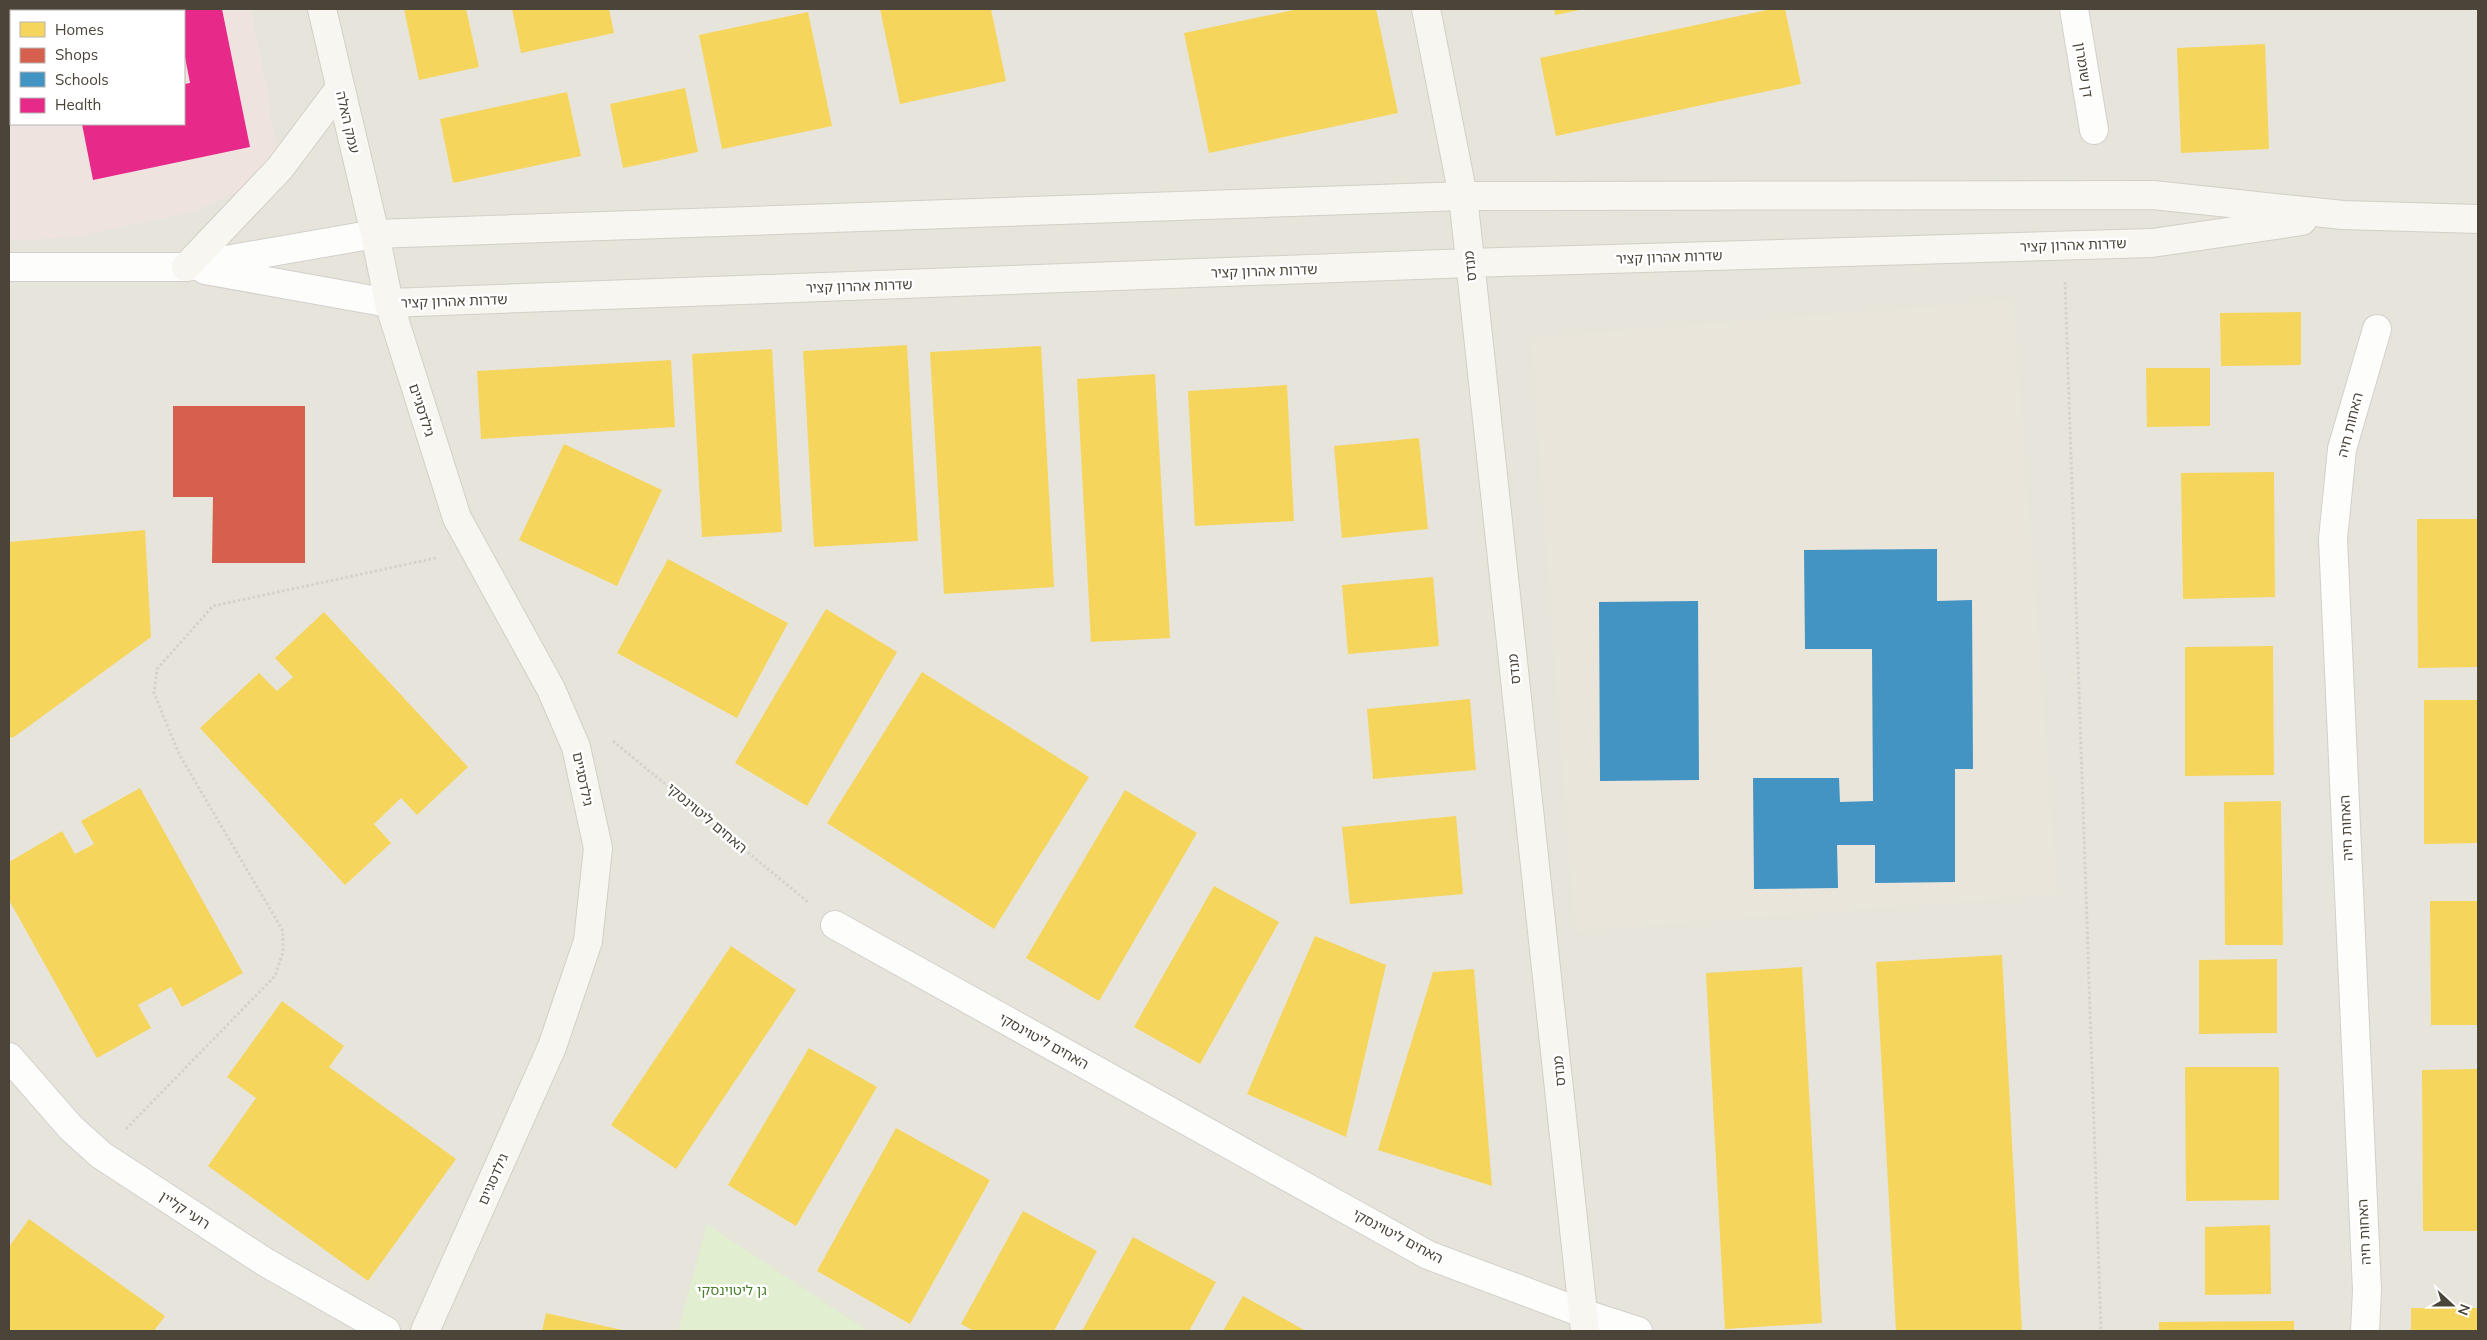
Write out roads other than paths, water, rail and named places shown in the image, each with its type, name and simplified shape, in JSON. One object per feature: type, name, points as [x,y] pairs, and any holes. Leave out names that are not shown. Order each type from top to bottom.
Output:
[{"type":"street","name":"עמק האלה","points":[[322,9],[375,234]]},
{"type":"street","name":"מנדס","points":[[1426,9],[1462,196],[1585,1322]]},
{"type":"street","name":"דן שומרון","points":[[2074,9],[2094,130]]},
{"type":"street","points":[[186,267],[280,168],[340,88]]},
{"type":"street","name":"שדרות אהרון קציר","points":[[9,267],[186,267],[375,234],[1462,196],[2153,195],[2343,215],[2478,219]]},
{"type":"street","name":"שדרות אהרון קציר","points":[[186,267],[389,303],[1470,263],[2152,243],[2343,215]]},
{"type":"street","name":"גילדסגיים","points":[[375,234],[389,303],[457,518],[551,689],[576,747],[598,848],[588,941],[552,1047],[425,1331]]},
{"type":"street","name":"האחות חיה","points":[[2365,1331],[2367,1290],[2333,539],[2342,449],[2377,330]]},
{"type":"street","name":"האחים ליטוינסקי","points":[[835,924],[1428,1255],[1585,1322],[1638,1331]]},
{"type":"street","name":"רועי קליין","points":[[9,1057],[71,1128],[101,1154],[265,1262],[386,1331]]},
{"type":"park label","name":"גן ליטוינסקי","points":[[732,1290]]}]
